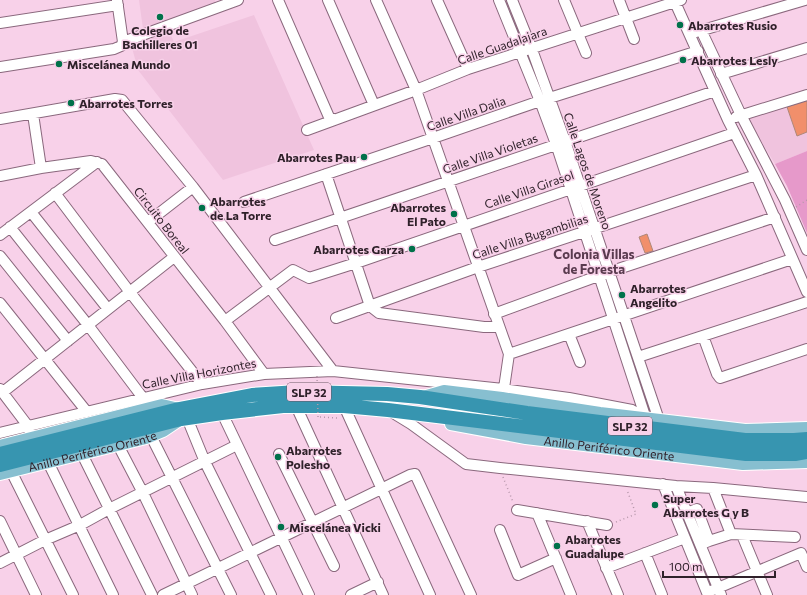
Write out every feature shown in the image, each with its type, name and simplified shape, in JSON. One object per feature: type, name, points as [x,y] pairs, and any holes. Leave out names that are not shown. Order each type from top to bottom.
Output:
[{"type":"highway","name":"Anillo Periférico Oriente","points":[[0,454],[182,415],[252,395],[298,392],[387,394],[420,397],[579,420],[745,440],[807,439]]},
{"type":"highway","name":"Anillo Periférico Oriente","points":[[182,415],[222,413],[255,408],[344,406],[414,413],[746,454],[795,454],[807,452]]},
{"type":"highway","points":[[579,420],[600,413]]},
{"type":"highway","name":"Anillo Periférico Oriente","points":[[4,470],[166,418]]},
{"type":"main road","name":"Anillo Periférico Oriente","points":[[420,397],[444,392],[503,393],[600,413],[646,419],[745,430],[807,428]]},
{"type":"main road","name":"Anillo Periférico Oriente","points":[[0,446],[30,432],[162,405],[182,415],[164,431],[151,436],[48,462],[4,470]]},
{"type":"main road","name":"Anillo Periférico Oriente","points":[[414,413],[430,420],[526,438],[743,464],[807,462]]},
{"type":"street","points":[[0,67],[114,49],[121,46],[123,42],[238,0]]},
{"type":"street","points":[[278,0],[329,117],[334,120]]},
{"type":"street","points":[[328,0],[374,105]]},
{"type":"street","points":[[376,0],[416,90],[508,354],[503,393]]},
{"type":"street","points":[[437,0],[468,69]]},
{"type":"street","name":"Calle Lagos de Moreno","points":[[499,0],[520,52],[545,99]]},
{"type":"street","name":"Calle Lagos de Moreno","points":[[512,0],[531,48],[545,99],[561,143],[580,185],[659,420]]},
{"type":"street","points":[[564,0],[586,53]]},
{"type":"street","points":[[619,0],[634,39]]},
{"type":"street","points":[[690,34],[785,3],[805,0]]},
{"type":"street","points":[[677,1],[715,91],[734,133],[756,175],[807,292]]},
{"type":"street","name":"Calle Guadalajara","points":[[306,130],[416,90],[468,69],[677,1]]},
{"type":"street","points":[[0,23],[117,3],[123,42]]},
{"type":"street","points":[[701,30],[741,115],[790,210],[807,250]]},
{"type":"street","points":[[721,74],[807,48]]},
{"type":"street","name":"Calle Villa Dalia","points":[[244,202],[545,99],[698,51]]},
{"type":"street","name":"Calle Villa Violetas","points":[[275,240],[715,91]]},
{"type":"street","points":[[728,120],[807,96]]},
{"type":"street","points":[[0,120],[115,99],[122,100],[193,187],[333,371]]},
{"type":"street","points":[[33,114],[41,168]]},
{"type":"street","name":"Calle Villa Girasol","points":[[270,288],[293,270],[309,278],[734,133]]},
{"type":"street","name":"Calle Lagos de Moreno","points":[[561,143],[570,188],[646,419]]},
{"type":"street","points":[[0,176],[41,168],[91,161],[97,162]]},
{"type":"street","points":[[0,235],[97,162]]},
{"type":"street","name":"Circuito Boreal","points":[[97,162],[102,164],[148,222],[264,374]]},
{"type":"street","points":[[326,174],[370,306],[379,313],[484,327],[499,327]]},
{"type":"street","name":"Calle Villa Bugambilias","points":[[336,318],[478,267],[756,175]]},
{"type":"street","points":[[148,222],[193,187]]},
{"type":"street","points":[[55,193],[202,384]]},
{"type":"street","points":[[30,212],[108,309]]},
{"type":"street","points":[[494,314],[609,272],[775,217]]},
{"type":"street","points":[[10,227],[88,325],[142,398]]},
{"type":"street","points":[[0,256],[68,341]]},
{"type":"street","points":[[30,432],[1,390],[68,341],[174,257]]},
{"type":"street","points":[[508,354],[792,259]]},
{"type":"street","points":[[225,321],[270,288]]},
{"type":"street","points":[[638,357],[807,302]]},
{"type":"street","points":[[0,303],[87,412]]},
{"type":"street","points":[[569,334],[580,362]]},
{"type":"street","points":[[703,336],[717,374],[720,378],[807,349]]},
{"type":"street","name":"Calle Villa Horizontes","points":[[0,433],[30,432],[87,412],[202,384],[264,374],[333,371],[503,393],[569,398],[632,410],[646,419]]},
{"type":"street","points":[[296,406],[383,595]]},
{"type":"street","points":[[344,406],[430,595]]},
{"type":"street","name":"Anillo Periférico Oriente","points":[[388,410],[412,424],[466,464],[676,486],[807,497]]},
{"type":"street","points":[[222,413],[309,595]]},
{"type":"street","points":[[182,415],[271,595]]},
{"type":"street","points":[[151,436],[231,595]]},
{"type":"street","points":[[118,445],[192,595]]},
{"type":"street","points":[[0,564],[16,554],[80,526],[110,509],[237,445]]},
{"type":"street","points":[[82,454],[152,595]]},
{"type":"street","points":[[280,454],[334,566]]},
{"type":"street","points":[[48,462],[113,595]]},
{"type":"street","points":[[4,470],[46,540],[73,595]]},
{"type":"street","points":[[163,595],[410,475],[415,474],[470,595]]},
{"type":"street","points":[[663,484],[708,594],[720,591],[757,571],[801,552],[807,567]]},
{"type":"street","points":[[676,486],[687,513],[705,543],[720,591]]},
{"type":"street","points":[[713,488],[731,534]]},
{"type":"street","points":[[517,510],[607,525]]},
{"type":"street","points":[[537,513],[571,595]]},
{"type":"street","points":[[0,521],[36,595]]},
{"type":"street","points":[[587,521],[618,595]]},
{"type":"street","points":[[500,530],[518,574],[556,558]]},
{"type":"street","points":[[705,543],[731,534],[795,537]]},
{"type":"street","points":[[742,535],[767,595]]},
{"type":"street","points":[[606,568],[685,538]]},
{"type":"street","points":[[645,553],[662,595]]},
{"type":"street","points":[[351,595],[378,582]]},
{"type":"path","points":[[790,210],[807,200]]},
{"type":"path","points":[[317,376],[318,417]]},
{"type":"path","points":[[500,468],[517,510]]},
{"type":"path","points":[[607,525],[636,514],[623,480]]},
{"type":"shaded area","name":"Colegio de Bachilleres 01","points":[[139,0],[215,0],[216,5],[143,29]]},
{"type":"shaded area","points":[[254,15],[314,150],[223,180],[138,70],[131,44],[170,33],[174,42]]},
{"type":"shaded area","points":[[787,107],[797,136],[807,132],[807,151],[775,164],[748,119]]},
{"type":"shaded area","points":[[807,151],[807,233],[787,186],[775,164]]},
{"type":"building","points":[[807,101],[807,132],[797,136],[787,107]]},
{"type":"building","points":[[647,234],[653,251],[645,253],[639,237]]},
{"type":"place","name":"Colegio de Bachilleres 01","points":[[160,17]]},
{"type":"place","name":"Abarrotes Rusio","points":[[680,25]]},
{"type":"place","name":"Abarrotes Lesly","points":[[683,60]]},
{"type":"place","name":"Miscelánea Mundo","points":[[59,64]]},
{"type":"place","name":"Abarrotes Torres","points":[[71,103]]},
{"type":"place","name":"Abarrotes Pau","points":[[364,157]]},
{"type":"place","name":"Abarrotes de La Torre","points":[[202,208]]},
{"type":"place","name":"Abarrotes El Pato","points":[[454,214]]},
{"type":"place","name":"Abarrotes Garza","points":[[412,249]]},
{"type":"place","name":"Abarrotes Angelito","points":[[622,295]]},
{"type":"place","name":"Abarrotes Polesho","points":[[278,457]]},
{"type":"place","name":"Super Abarrotes G y B","points":[[655,505]]},
{"type":"place","name":"Miscelánea Vicki","points":[[281,527]]},
{"type":"place","name":"Abarrotes Guadalupe","points":[[557,546]]},
{"type":"district","name":"Colonia Villas de Foresta","points":[[594,262]]}]
